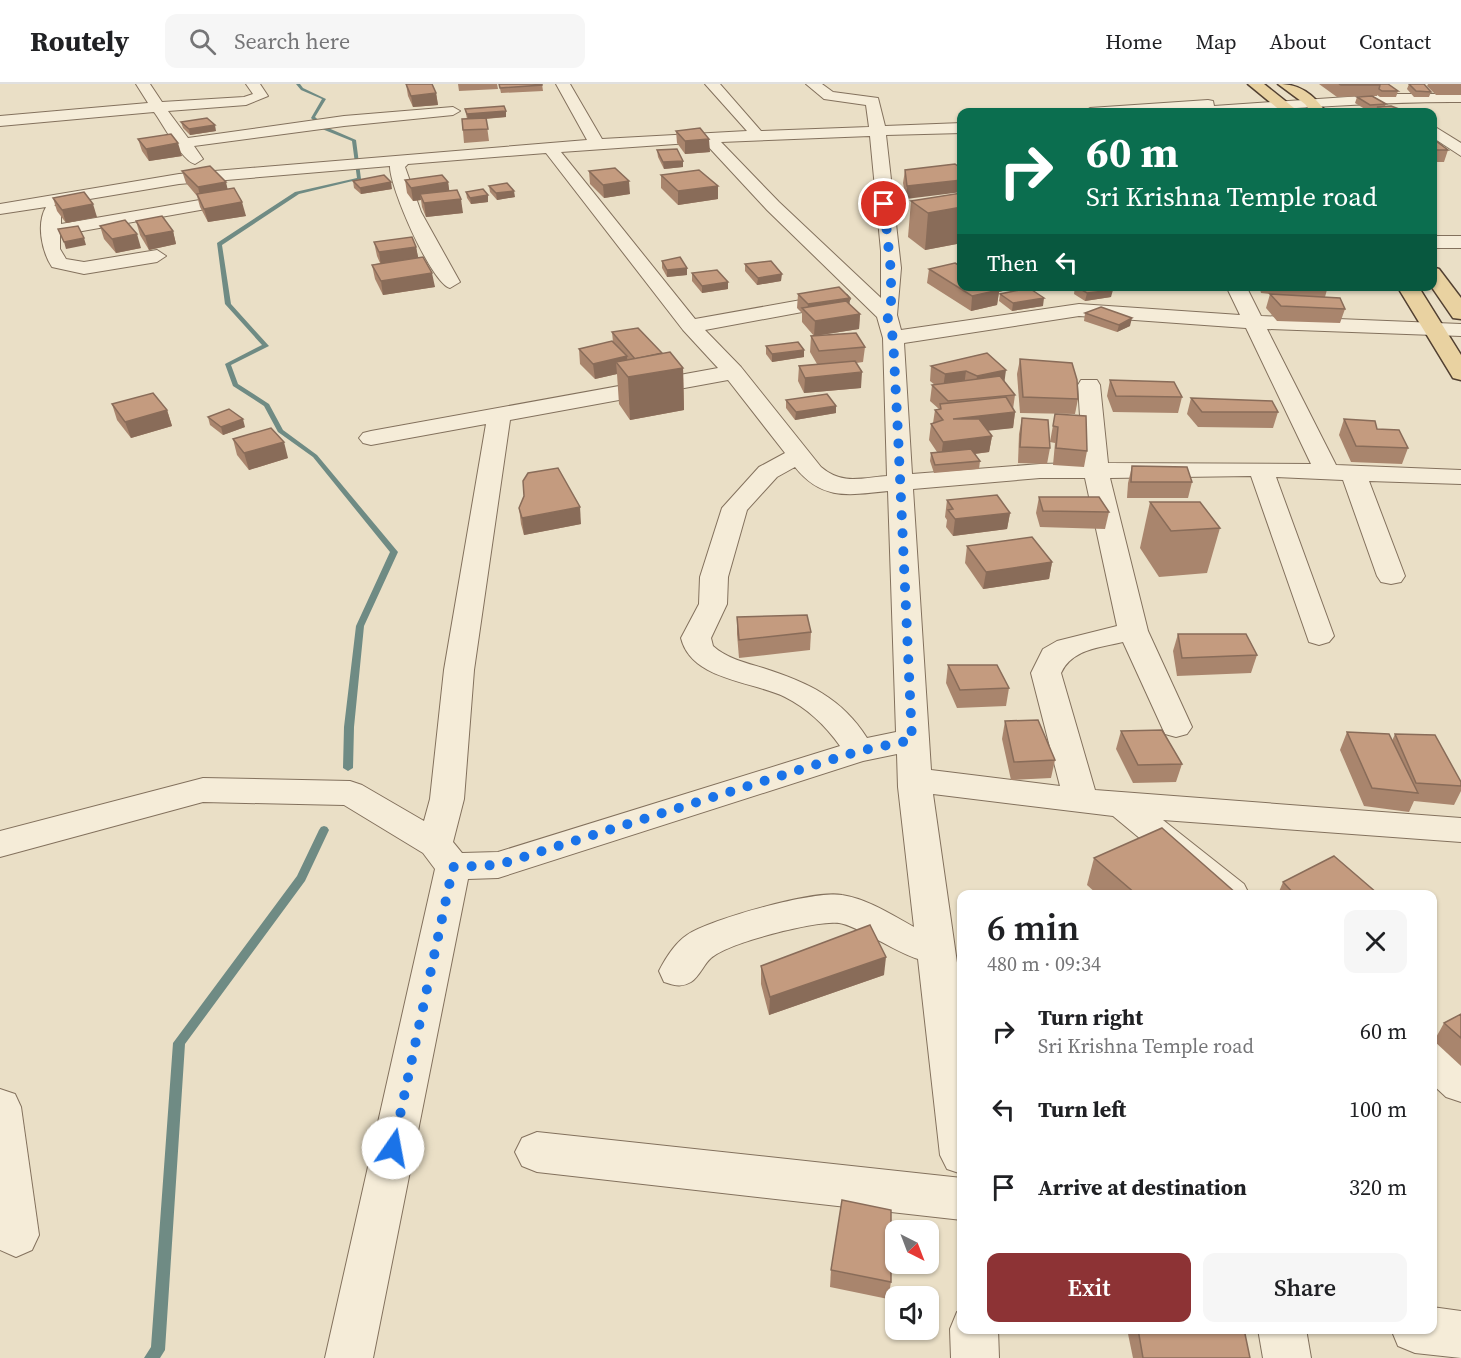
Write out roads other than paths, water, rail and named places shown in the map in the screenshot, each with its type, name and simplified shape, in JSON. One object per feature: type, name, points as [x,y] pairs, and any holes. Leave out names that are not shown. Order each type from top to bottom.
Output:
[{"type":"main road","points":[[1255,84],[1282,106]]},
{"type":"main road","points":[[1285,84],[1315,103]]},
{"type":"main road","points":[[1437,280],[1461,314]]},
{"type":"main road","points":[[1410,291],[1461,373]]},
{"type":"street","points":[[143,84],[182,143],[204,170]]},
{"type":"street","points":[[0,121],[246,101],[261,96],[253,84]]},
{"type":"street","points":[[563,84],[594,139]]},
{"type":"street","points":[[712,84],[754,130]]},
{"type":"street","points":[[813,84],[829,96],[873,101],[879,129],[880,163],[891,272],[890,327],[901,481],[915,780],[957,1117]]},
{"type":"street","points":[[1251,108],[1315,103],[1391,91],[1411,105],[1461,98]]},
{"type":"street","points":[[449,93],[461,140]]},
{"type":"street","points":[[1218,108],[1282,106]]},
{"type":"street","points":[[182,143],[344,121],[453,111]]},
{"type":"street","points":[[0,203],[204,170],[957,123]]},
{"type":"street","points":[[395,159],[461,140],[594,139],[754,130],[957,128]]},
{"type":"street","points":[[1437,133],[1461,151]]},
{"type":"street","points":[[708,137],[772,206],[867,295],[890,327]]},
{"type":"street","points":[[549,147],[690,326],[733,372],[799,455],[826,484],[849,487],[1040,471],[1096,470],[1261,469],[1461,477]]},
{"type":"street","points":[[395,159],[399,177],[414,216],[450,282]]},
{"type":"street","points":[[0,209],[208,175],[346,161]]},
{"type":"street","points":[[52,200],[51,249],[58,263],[84,268],[157,256]]},
{"type":"street","points":[[52,231],[217,202]]},
{"type":"street","points":[[1437,242],[1461,242]]},
{"type":"street","points":[[1239,291],[1340,473],[1391,576]]},
{"type":"street","points":[[690,326],[867,295]]},
{"type":"street","points":[[890,327],[1080,309],[1255,322],[1461,330]]},
{"type":"street","points":[[371,438],[733,372]]},
{"type":"street","points":[[1089,384],[1096,470],[1133,631],[1176,727]]},
{"type":"street","points":[[349,1358],[444,855],[459,670],[499,415]]},
{"type":"street","points":[[799,455],[768,472],[735,508],[714,577],[713,604],[696,638],[701,652],[723,666],[757,675],[797,691],[832,714],[850,735],[859,751]]},
{"type":"street","points":[[1261,469],[1319,636]]},
{"type":"street","points":[[1081,800],[1046,673],[1054,656],[1068,647],[1133,631]]},
{"type":"street","points":[[0,844],[203,790],[350,793],[444,855],[498,865],[859,751],[912,740]]},
{"type":"street","points":[[915,780],[1122,805],[1461,830]]},
{"type":"street","points":[[1122,805],[1226,890]]},
{"type":"street","points":[[678,971],[698,947],[710,938],[821,909],[842,909],[859,915],[910,942],[935,949]]},
{"type":"street","points":[[1437,1063],[1461,1084]]},
{"type":"street","points":[[0,1107],[16,1235]]},
{"type":"street","points":[[537,1152],[957,1198]]},
{"type":"street","points":[[1437,1332],[1461,1335]]},
{"type":"street","points":[[974,1334],[975,1358]]},
{"type":"street","points":[[1283,1334],[1287,1358]]},
{"type":"waterway","points":[[298,84],[302,89],[324,99],[313,117],[324,128],[354,140],[359,179],[297,193],[219,244],[228,304],[266,346],[228,364],[235,385],[267,405],[280,431],[315,456],[394,552],[360,626],[349,727],[348,768]]},
{"type":"waterway","points":[[151,1358],[158,1350],[179,1043],[301,878],[324,830]]}]
